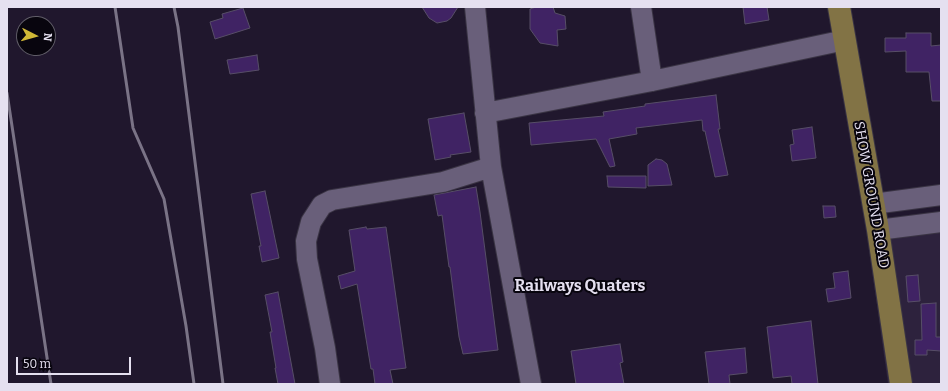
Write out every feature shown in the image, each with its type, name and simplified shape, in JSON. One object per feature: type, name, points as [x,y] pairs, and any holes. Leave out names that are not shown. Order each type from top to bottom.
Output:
[{"type":"main road","name":"SHOW GROUND ROAD","points":[[839,7],[878,230],[901,384]]},
{"type":"street","points":[[476,7],[491,167],[531,384]]},
{"type":"street","points":[[641,7],[652,81]]},
{"type":"street","points":[[485,113],[652,81],[845,40]]},
{"type":"street","points":[[330,384],[325,348],[307,259],[306,241],[311,222],[322,205],[332,200],[443,182],[491,167]]},
{"type":"street","points":[[873,204],[941,195]]},
{"type":"street","points":[[878,230],[941,222]]},
{"type":"shaded area","points":[[941,216],[941,384],[888,384],[866,227]]},
{"type":"building","points":[[422,7],[458,7],[451,18],[447,21],[437,23],[429,18]]},
{"type":"building","points":[[536,7],[553,7],[555,13],[565,16],[566,29],[557,30],[558,46],[540,43],[530,29],[530,9]]},
{"type":"building","points":[[743,7],[767,7],[769,20],[745,24]]},
{"type":"building","points":[[243,8],[250,28],[215,39],[210,22],[223,18],[222,14]]},
{"type":"building","points":[[906,33],[931,33],[931,46],[941,45],[941,101],[932,101],[929,72],[906,72],[906,51],[885,52],[885,38],[906,38]]},
{"type":"building","points":[[257,55],[259,70],[230,74],[227,60]]},
{"type":"building","points":[[716,95],[720,129],[718,129],[728,175],[715,177],[705,131],[703,131],[702,120],[636,128],[637,134],[609,139],[615,166],[610,167],[596,139],[531,145],[529,123],[604,116],[603,112],[645,106],[645,104]]},
{"type":"building","points":[[464,113],[471,152],[450,155],[451,157],[435,160],[428,119]]},
{"type":"building","points":[[812,127],[816,158],[792,161],[790,145],[794,144],[792,130]]},
{"type":"building","points":[[656,159],[662,160],[667,164],[672,185],[648,186],[648,165]]},
{"type":"building","points":[[607,176],[646,176],[646,188],[608,187]]},
{"type":"building","points":[[476,187],[498,350],[463,354],[459,337],[442,215],[438,216],[434,195]]},
{"type":"building","points":[[265,191],[279,258],[262,262],[259,246],[261,246],[251,194]]},
{"type":"building","points":[[823,206],[835,206],[836,217],[824,218]]},
{"type":"building","points":[[366,227],[367,229],[386,227],[406,368],[390,370],[393,384],[375,384],[373,369],[371,369],[357,284],[341,289],[338,276],[355,271],[349,230]]},
{"type":"building","points":[[848,271],[851,298],[828,302],[826,289],[835,288],[833,273]]},
{"type":"building","points":[[918,275],[920,301],[908,302],[906,276]]},
{"type":"building","points":[[278,292],[295,384],[278,384],[275,368],[270,332],[272,332],[265,295]]},
{"type":"building","points":[[936,303],[936,337],[941,337],[941,351],[927,350],[927,355],[915,355],[915,340],[922,340],[921,304]]},
{"type":"building","points":[[811,321],[818,384],[792,384],[791,376],[773,378],[767,327]]},
{"type":"building","points":[[620,344],[623,362],[620,363],[624,384],[576,384],[571,351]]},
{"type":"building","points":[[745,348],[747,373],[729,375],[730,384],[709,384],[705,352]]},
{"type":"railway","points":[[115,7],[133,128],[164,199],[186,326],[194,384]]},
{"type":"railway","points":[[174,7],[178,27],[223,384]]},
{"type":"railway","points":[[7,93],[51,384]]},
{"type":"district","name":"Railways Quaters","points":[[580,287]]}]
